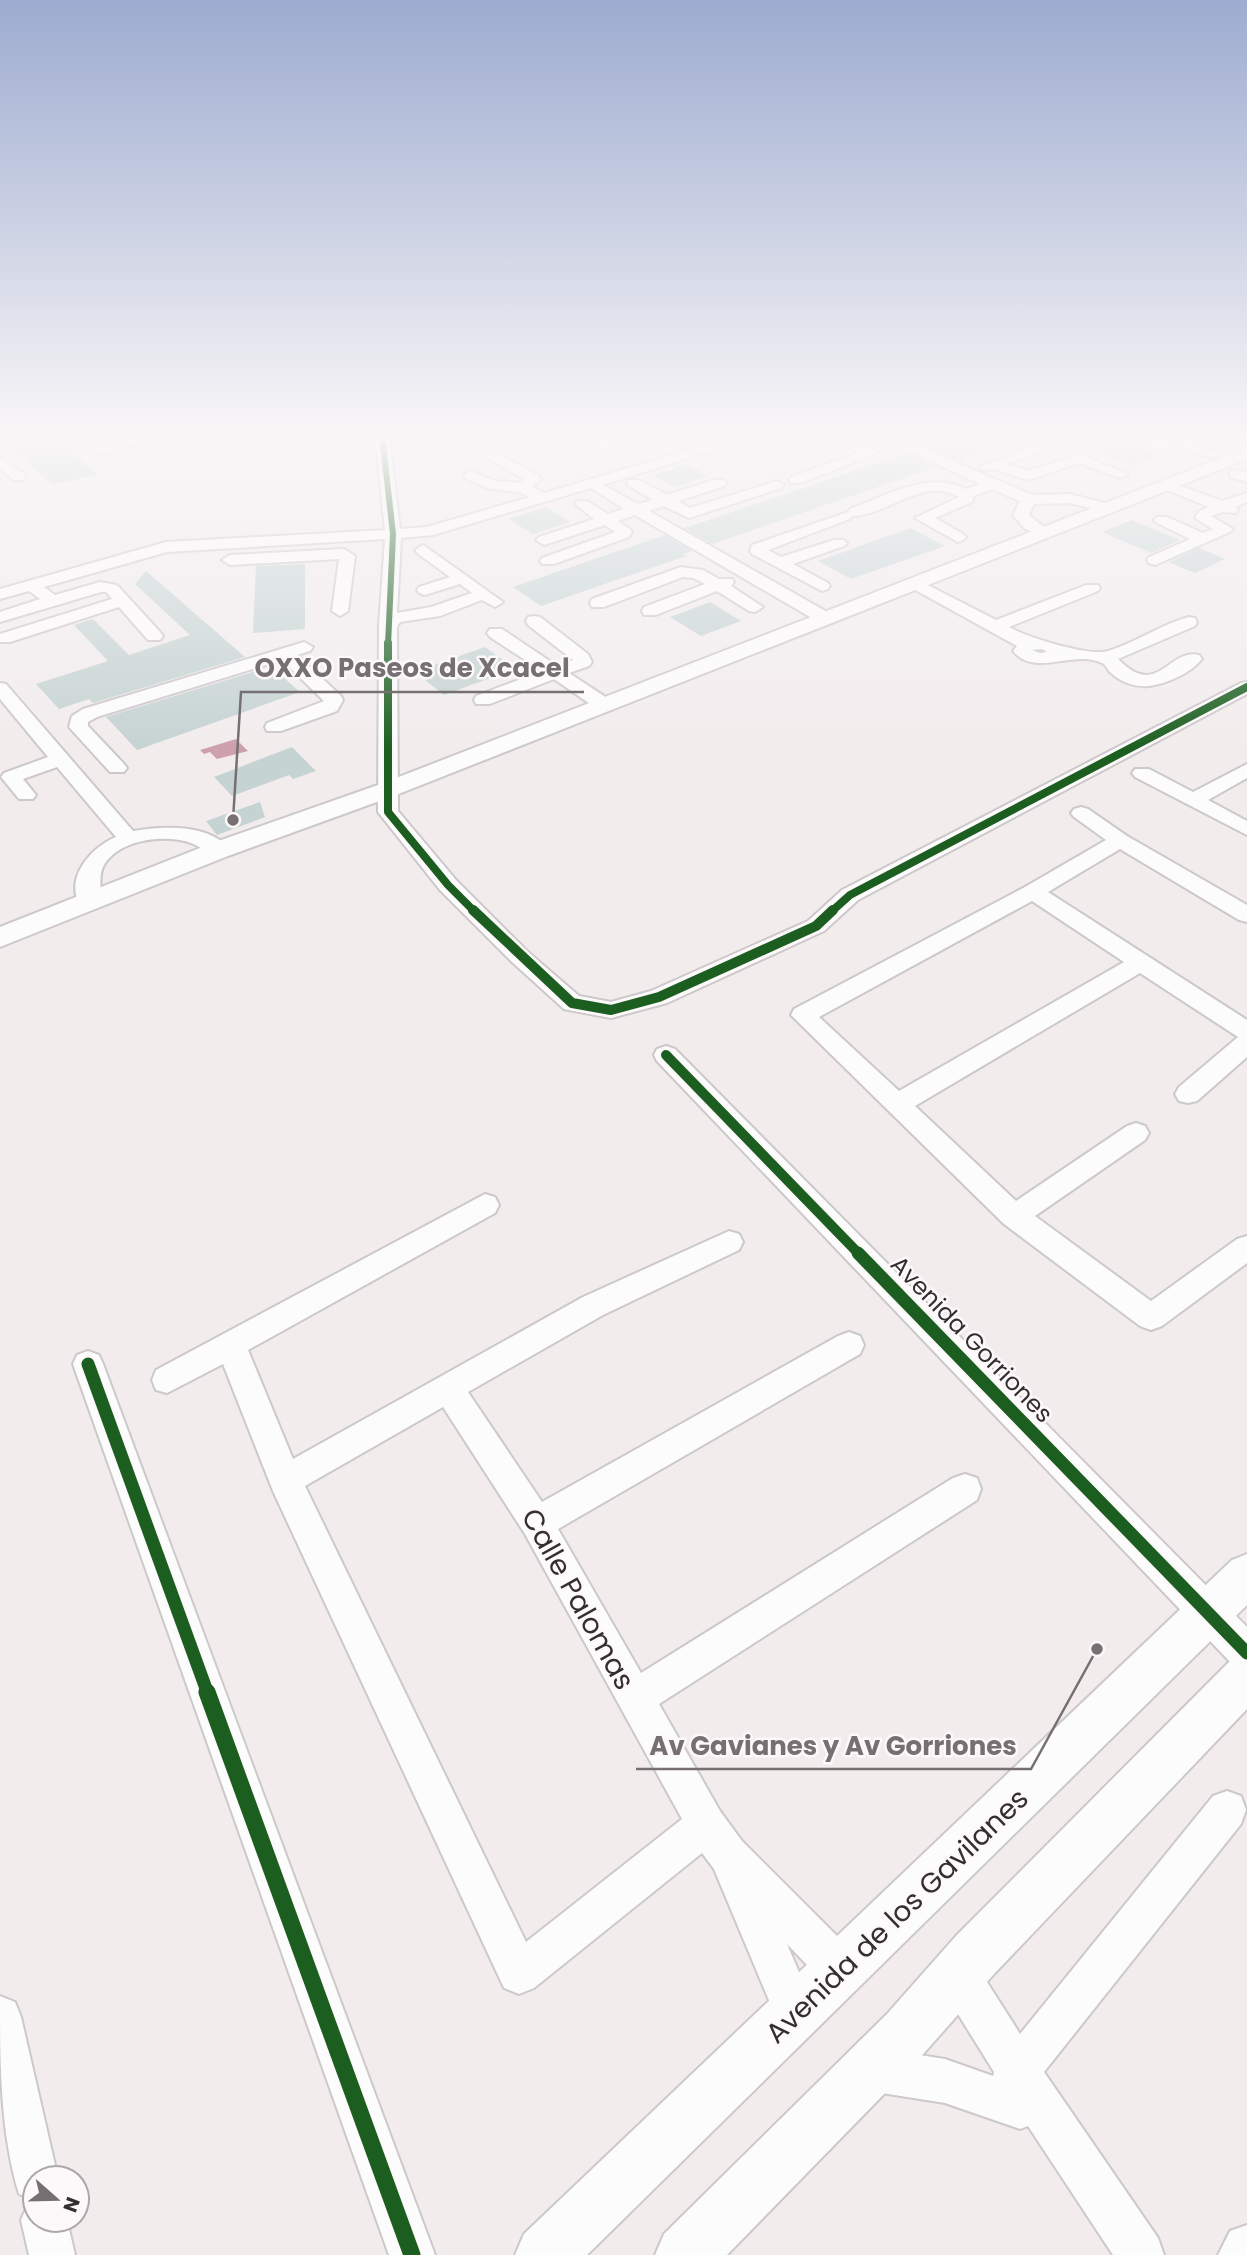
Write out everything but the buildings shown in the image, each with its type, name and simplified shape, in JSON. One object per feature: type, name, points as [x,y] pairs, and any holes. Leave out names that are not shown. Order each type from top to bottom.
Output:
[{"type":"main road","points":[[0,938],[87,897],[1007,540]]},
{"type":"main road","points":[[817,614],[914,583],[1011,540]]},
{"type":"main road","points":[[0,920],[87,897]]},
{"type":"main road","name":"Avenida de los Gavilanes","points":[[545,2255],[1247,1575]]},
{"type":"main road","points":[[685,2255],[869,2069],[1247,1676]]},
{"type":"street","points":[[0,594],[166,547],[268,540]]},
{"type":"street","points":[[269,558],[272,540]]},
{"type":"street","points":[[393,540],[388,626],[388,812],[448,885],[520,957],[572,1003],[611,1010],[659,998],[816,926],[850,895],[1247,687]]},
{"type":"street","points":[[548,561],[612,540]]},
{"type":"street","points":[[689,540],[817,614]]},
{"type":"street","points":[[779,540],[758,548],[822,586]]},
{"type":"street","points":[[1155,560],[1200,540]]},
{"type":"street","points":[[649,611],[744,572],[839,543]]},
{"type":"street","points":[[423,550],[499,605]]},
{"type":"street","points":[[204,561],[339,553],[347,556],[340,611]]},
{"type":"street","points":[[598,603],[681,572],[698,573],[755,607]]},
{"type":"street","points":[[425,590],[462,578]]},
{"type":"street","points":[[914,583],[1027,644],[1022,651],[1033,659],[1050,659],[1058,653],[1107,657],[1189,622]]},
{"type":"street","points":[[32,585],[52,601]]},
{"type":"street","points":[[0,617],[107,587],[154,636]]},
{"type":"street","points":[[994,627],[1092,588]]},
{"type":"street","points":[[388,626],[396,618],[433,612],[484,594]]},
{"type":"street","points":[[4,638],[122,601]]},
{"type":"street","points":[[483,700],[583,662],[582,658],[534,621]]},
{"type":"street","points":[[496,633],[596,700]]},
{"type":"street","points":[[117,768],[78,727],[79,720],[90,713],[304,647]]},
{"type":"street","points":[[274,727],[330,706],[334,700],[285,653]]},
{"type":"street","points":[[1107,657],[1121,674],[1146,683],[1164,677],[1193,659]]},
{"type":"street","points":[[0,688],[128,838]]},
{"type":"street","points":[[11,777],[91,740]]},
{"type":"street","points":[[0,758],[26,795]]},
{"type":"street","points":[[1193,800],[1247,770]]},
{"type":"street","points":[[1142,773],[1247,829]]},
{"type":"street","points":[[1081,813],[1120,840],[1247,915]]},
{"type":"street","points":[[87,897],[87,874],[94,863],[128,838],[172,832],[189,834],[215,847]]},
{"type":"street","points":[[1120,840],[1033,892],[803,1015],[1014,1216],[1152,1317],[1247,1247]]},
{"type":"street","points":[[1033,892],[1247,1032]]},
{"type":"street","points":[[896,1105],[1142,962]]},
{"type":"street","points":[[1188,1094],[1247,1043]]},
{"type":"street","name":"Avenida Gorriones","points":[[666,1055],[1247,1653]]},
{"type":"street","points":[[1014,1216],[1136,1133]]},
{"type":"street","points":[[167,1380],[485,1205]]},
{"type":"street","points":[[285,1479],[593,1306],[729,1242]]},
{"type":"street","points":[[231,1345],[285,1479],[519,1973],[717,1840],[796,2014]]},
{"type":"street","points":[[537,1523],[849,1345]]},
{"type":"street","points":[[88,1364],[412,2255]]},
{"type":"street","name":"Calle Palomas","points":[[448,1388],[537,1523],[634,1699],[717,1840],[841,1970]]},
{"type":"street","points":[[634,1699],[965,1489]]},
{"type":"street","points":[[1011,2086],[1227,1810]]},
{"type":"street","points":[[958,1975],[1011,2086],[1047,2116],[1141,2255]]},
{"type":"street","points":[[0,2018],[32,2164]]},
{"type":"street","points":[[869,2069],[945,2081],[1011,2086]]},
{"type":"street","points":[[47,2234],[52,2255]]},
{"type":"street","points":[[1241,2255],[1247,2248]]},
{"type":"shaded area","points":[[236,739],[248,751],[217,759],[210,752],[204,754],[200,750]]},
{"type":"cycle path","points":[[393,540],[388,626],[388,812],[448,885],[520,957],[572,1003],[611,1010],[659,997],[816,926],[850,895],[1247,687]]},
{"type":"cycle path","points":[[666,1055],[1247,1653]]},
{"type":"cycle path","points":[[88,1364],[412,2255]]},
{"type":"place","name":"OXXO Paseos de Xcacel","points":[[233,820]]},
{"type":"place","name":"Av Gavianes y Av Gorriones","points":[[1097,1649]]}]
